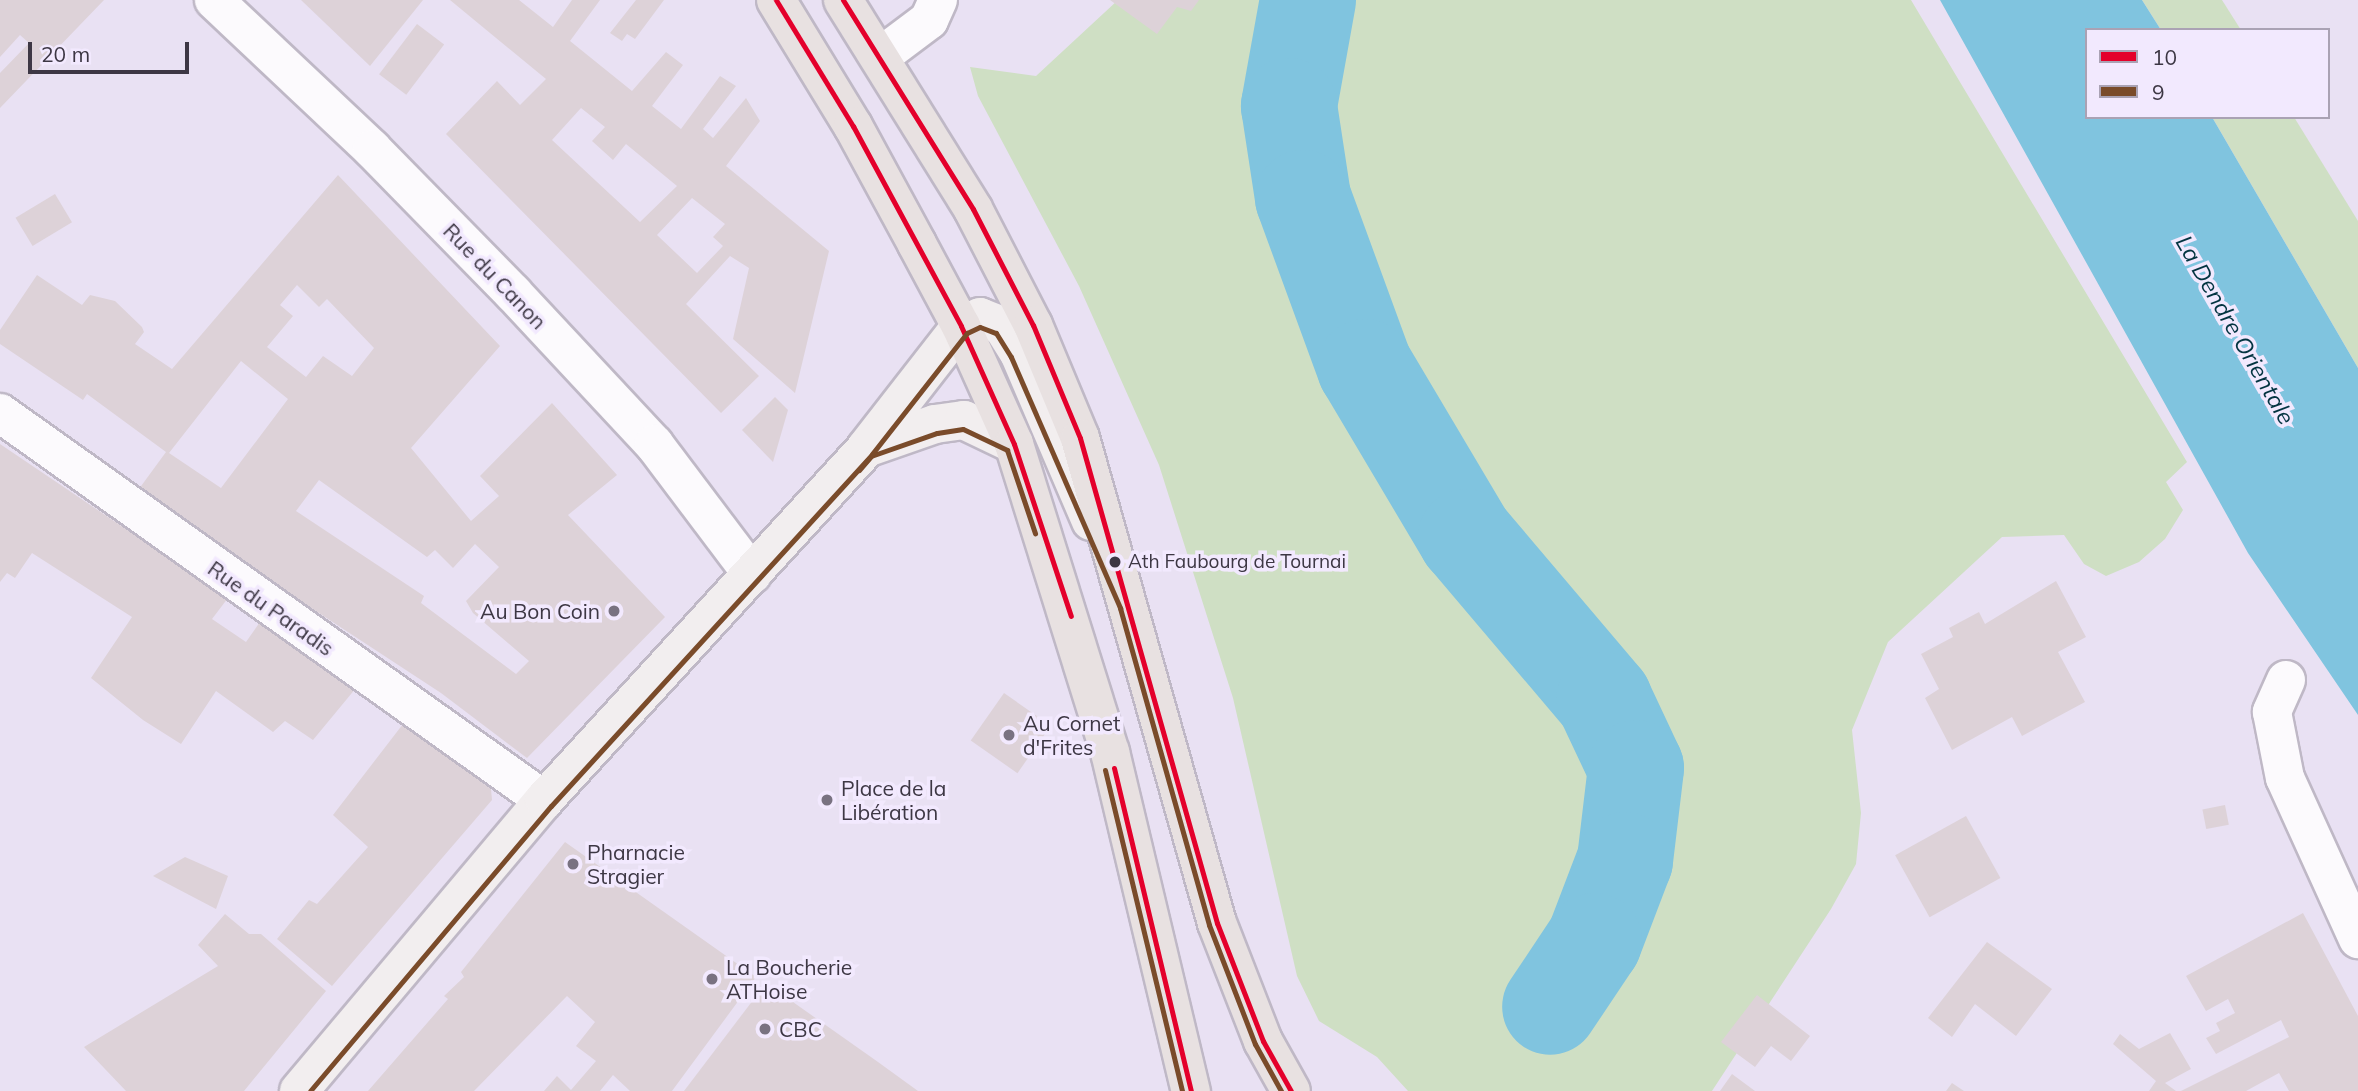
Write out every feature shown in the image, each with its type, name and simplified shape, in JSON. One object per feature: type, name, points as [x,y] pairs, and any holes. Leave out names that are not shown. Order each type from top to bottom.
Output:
[{"type":"main road","points":[[776,0],[853,126],[961,327],[1014,444],[1110,751],[1191,1091]]},
{"type":"main road","points":[[843,0],[881,56],[973,209],[1033,326],[1080,438],[1217,923],[1263,1041],[1291,1091]]},
{"type":"main road","points":[[299,1091],[544,800],[866,448],[961,327],[980,317],[1002,326],[1018,353],[1128,605]]},
{"type":"main road","points":[[866,448],[935,424],[964,420],[1014,444]]},
{"type":"street","name":"Rue du Canon","points":[[215,0],[372,149],[513,293],[654,444],[752,574]]},
{"type":"street","points":[[881,56],[929,20],[939,0]]},
{"type":"street","name":"Rue du Paradis","points":[[0,413],[544,800]]},
{"type":"street","points":[[2279,696],[2285,778],[2358,939]]},
{"type":"green space","points":[[1118,0],[1911,0],[2187,462],[2166,482],[2183,510],[2165,539],[2139,562],[2106,576],[2084,564],[2064,535],[2002,537],[1888,642],[1852,730],[1861,813],[1856,864],[1831,909],[1712,1091],[1408,1091],[1377,1057],[1319,1021],[1297,976],[1233,698],[1159,465],[1079,286],[978,96],[970,67],[1036,76]]},
{"type":"green space","points":[[2142,0],[2222,0],[2240,28],[2160,28]]},
{"type":"green space","points":[[2213,119],[2295,119],[2358,221],[2358,368]]},
{"type":"water","name":"La Dendre Orientale","points":[[1940,0],[2142,0],[2160,28],[2085,28],[2085,119],[2213,119],[2358,368],[2358,715],[2248,553]]},
{"type":"building","points":[[0,0],[104,0],[0,108],[0,73],[29,43],[20,35],[0,57]]},
{"type":"building","points":[[301,0],[423,0],[370,66]]},
{"type":"building","points":[[450,0],[519,0],[553,27],[572,0],[600,0],[570,41],[632,91],[666,52],[683,65],[652,106],[681,129],[720,76],[736,86],[703,129],[713,138],[746,98],[760,121],[726,166],[829,251],[795,393],[733,339],[749,268],[730,256],[686,304],[759,376],[721,413],[446,134],[497,81],[520,105],[546,79]],"holes":[[[581,108],[605,127],[592,141],[613,160],[626,144],[677,186],[640,222],[552,140]],[[692,198],[725,224],[713,237],[723,246],[697,273],[657,235]]]},
{"type":"building","points":[[636,0],[664,0],[635,39],[627,34],[622,41],[610,33]]},
{"type":"building","points":[[1110,0],[1199,0],[1191,11],[1177,7],[1157,34]]},
{"type":"building","points":[[417,24],[444,44],[406,95],[379,74]]},
{"type":"building","points":[[338,175],[500,346],[411,448],[471,521],[499,496],[480,476],[552,403],[617,475],[568,515],[665,617],[527,758],[441,693],[136,493],[166,452],[87,394],[83,400],[0,344],[0,330],[37,275],[82,305],[90,295],[115,301],[142,327],[144,332],[135,344],[172,369]],"holes":[[[297,285],[319,307],[327,299],[374,348],[352,376],[323,356],[306,377],[267,347],[293,316],[280,305]],[[241,361],[288,399],[221,488],[169,453]],[[319,480],[427,557],[435,550],[453,568],[475,544],[499,567],[466,601],[473,613],[529,661],[516,674],[421,603],[424,596],[296,511]]]},
{"type":"building","points":[[55,194],[72,222],[33,246],[16,218]]},
{"type":"building","points":[[775,397],[788,410],[773,462],[742,430]]},
{"type":"building","points":[[0,444],[228,598],[212,619],[246,642],[260,622],[356,688],[313,740],[285,721],[273,732],[216,691],[181,744],[143,720],[91,678],[132,617],[32,553],[15,578],[7,573],[0,582]]},
{"type":"building","points":[[2056,581],[2086,637],[2058,652],[2085,702],[2022,736],[2012,717],[1952,750],[1925,698],[1939,689],[1921,654],[1953,637],[1949,628],[1979,612],[1985,624]]},
{"type":"building","points":[[1004,693],[1051,726],[1017,773],[971,741]]},
{"type":"building","points":[[403,724],[491,789],[492,800],[332,986],[277,939],[309,900],[317,904],[368,847],[333,815]]},
{"type":"building","points":[[2225,805],[2229,825],[2206,829],[2202,809]]},
{"type":"building","points":[[1966,816],[2000,878],[1930,917],[1895,855]]},
{"type":"building","points":[[565,842],[756,977],[672,1091],[630,1091],[613,1075],[600,1091],[544,1091],[557,1076],[571,1090],[596,1061],[576,1046],[595,1022],[567,996],[474,1091],[368,1091],[448,999],[444,996],[464,977],[461,972]]},
{"type":"building","points":[[185,857],[228,876],[216,909],[153,876]]},
{"type":"building","points":[[2303,913],[2358,1016],[2358,1091],[2289,1091],[2279,1073],[2246,1091],[2181,1091],[2289,1037],[2281,1020],[2216,1054],[2206,1038],[2220,1031],[2216,1023],[2235,1013],[2228,999],[2206,1011],[2186,976]]},
{"type":"building","points":[[225,914],[249,934],[261,934],[326,991],[244,1091],[126,1091],[84,1047],[218,966],[198,945]]},
{"type":"building","points":[[1987,942],[2052,989],[2016,1036],[1975,1004],[1952,1037],[1928,1018]]},
{"type":"building","points":[[766,983],[878,1062],[918,1091],[684,1091]]},
{"type":"building","points":[[1757,995],[1810,1036],[1791,1061],[1771,1046],[1755,1067],[1721,1042]]},
{"type":"building","points":[[2170,1033],[2191,1069],[2165,1083],[2176,1091],[2149,1091],[2156,1081],[2113,1044],[2120,1034],[2139,1049]]},
{"type":"building","points":[[1732,1074],[1755,1091],[1720,1091]]},
{"type":"building","points":[[1952,1083],[1964,1091],[1946,1091]]},
{"type":"waterway","points":[[1308,0],[1289,106],[1303,198],[1365,367],[1466,537],[1604,700],[1636,768],[1625,860],[1594,941],[1550,1007]]},
{"type":"transit line","name":"10","points":[[776,0],[853,126],[961,326],[1014,444],[1071,616]]},
{"type":"transit line","name":"10","points":[[843,0],[973,209],[1033,325],[1080,438],[1217,923],[1263,1041],[1291,1091]]},
{"type":"transit line","name":"9","points":[[310,1091],[551,806],[872,454],[967,333],[980,327],[996,333],[1011,357],[1120,608],[1209,925],[1255,1044],[1281,1091]]},
{"type":"transit line","name":"9","points":[[859,470],[871,456],[937,433],[963,429],[1007,450],[1035,533]]},
{"type":"transit line","name":"10","points":[[1114,768],[1191,1091]]},
{"type":"transit line","name":"9","points":[[1105,770],[1182,1091]]},
{"type":"place","name":"Ath Faubourg de Tournai","points":[[1115,562]]},
{"type":"place","name":"Au Bon Coin","points":[[614,611]]},
{"type":"place","name":"Au Cornet d'Frites","points":[[1009,735]]},
{"type":"place","name":"Place de la Libération","points":[[827,800]]},
{"type":"place","name":"Pharnacie Stragier","points":[[573,864]]},
{"type":"place","name":"La Boucherie ATHoise","points":[[712,979]]},
{"type":"place","name":"CBC","points":[[765,1029]]}]
